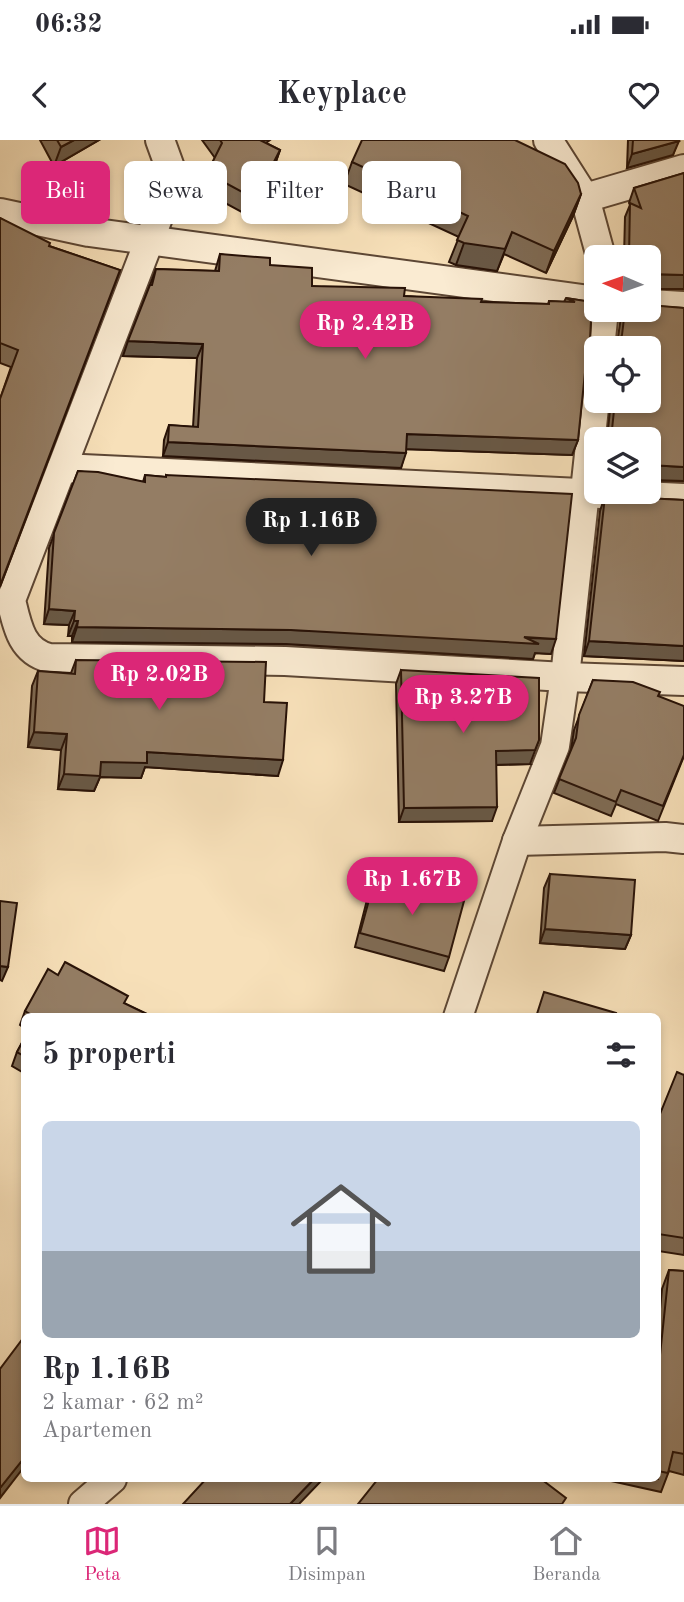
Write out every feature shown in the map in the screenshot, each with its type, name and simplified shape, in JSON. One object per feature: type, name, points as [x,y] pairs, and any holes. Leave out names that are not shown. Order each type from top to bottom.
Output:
[{"type":"street","points":[[160,140],[172,173],[166,197],[10,600],[24,643],[38,655],[49,658],[285,661],[684,681]]},
{"type":"street","points":[[548,140],[585,198],[598,245]]},
{"type":"street","points":[[585,198],[684,169]]},
{"type":"street","points":[[0,213],[89,232],[584,300]]},
{"type":"street","points":[[662,305],[684,306]]},
{"type":"street","points":[[62,468],[584,494],[555,746],[517,841],[459,1013]]},
{"type":"street","points":[[661,497],[684,498]]},
{"type":"street","points":[[517,841],[665,836],[684,839]]},
{"type":"street","points":[[83,1504],[109,1482]]},
{"type":"building","points":[[57,140],[74,140],[61,147]]},
{"type":"building","points":[[220,140],[260,140],[280,150],[274,161],[241,161],[241,191],[227,184],[227,161],[213,161],[222,143]]},
{"type":"building","points":[[362,140],[515,140],[565,164],[578,183],[581,194],[554,251],[512,232],[505,249],[457,240],[468,216],[461,213],[461,161],[362,161],[362,167],[352,162]]},
{"type":"building","points":[[633,140],[678,140],[679,141],[632,154]]},
{"type":"building","points":[[684,173],[684,275],[662,274],[662,245],[629,245],[630,203],[641,208],[634,188]]},
{"type":"building","points":[[0,218],[50,243],[49,246],[120,270],[1,583],[0,399],[18,350],[0,343]]},
{"type":"building","points":[[220,254],[270,258],[270,265],[312,268],[312,286],[405,288],[404,296],[482,299],[481,302],[575,302],[566,298],[584,301],[584,322],[591,322],[590,336],[584,336],[584,382],[578,440],[407,434],[406,453],[168,442],[169,425],[198,427],[203,344],[128,341],[156,269],[219,271]]},
{"type":"building","points":[[662,306],[684,308],[684,467],[661,466],[661,427],[612,427],[614,413],[661,413],[661,336],[622,335],[624,322],[662,322]]},
{"type":"building","points":[[78,471],[98,472],[145,482],[145,475],[166,475],[572,494],[556,639],[524,637],[539,644],[291,630],[77,627],[78,621],[74,621],[75,611],[49,609],[54,533]]},
{"type":"building","points":[[661,499],[684,500],[684,646],[589,641],[604,504],[661,504]]},
{"type":"building","points":[[76,660],[266,662],[264,702],[287,703],[283,760],[147,752],[147,763],[101,762],[100,776],[64,774],[67,734],[34,732],[38,671],[75,674]]},
{"type":"building","points":[[401,670],[539,678],[539,740],[535,750],[496,751],[497,807],[404,808]]},
{"type":"building","points":[[593,680],[633,682],[660,692],[658,696],[684,706],[684,755],[663,806],[621,790],[616,802],[559,779],[576,738],[579,715]]},
{"type":"building","points":[[550,874],[635,880],[631,935],[545,929]]},
{"type":"building","points":[[375,878],[464,901],[449,957],[360,933]]},
{"type":"building","points":[[0,901],[17,903],[8,967],[0,966]]},
{"type":"building","points":[[65,962],[128,996],[124,1003],[145,1013],[25,1011],[48,969],[58,975]]},
{"type":"building","points":[[544,992],[616,1013],[537,1013]]},
{"type":"building","points":[[677,1072],[684,1075],[684,1238],[661,1234],[661,1112]]},
{"type":"building","points":[[669,1270],[684,1271],[684,1454],[673,1452],[668,1473],[661,1472],[661,1346]]},
{"type":"building","points":[[21,1341],[21,1462],[0,1488],[0,1369]]},
{"type":"building","points":[[203,1482],[311,1482],[290,1504],[183,1504]]},
{"type":"building","points":[[376,1482],[545,1482],[566,1498],[562,1504],[358,1504]]}]
